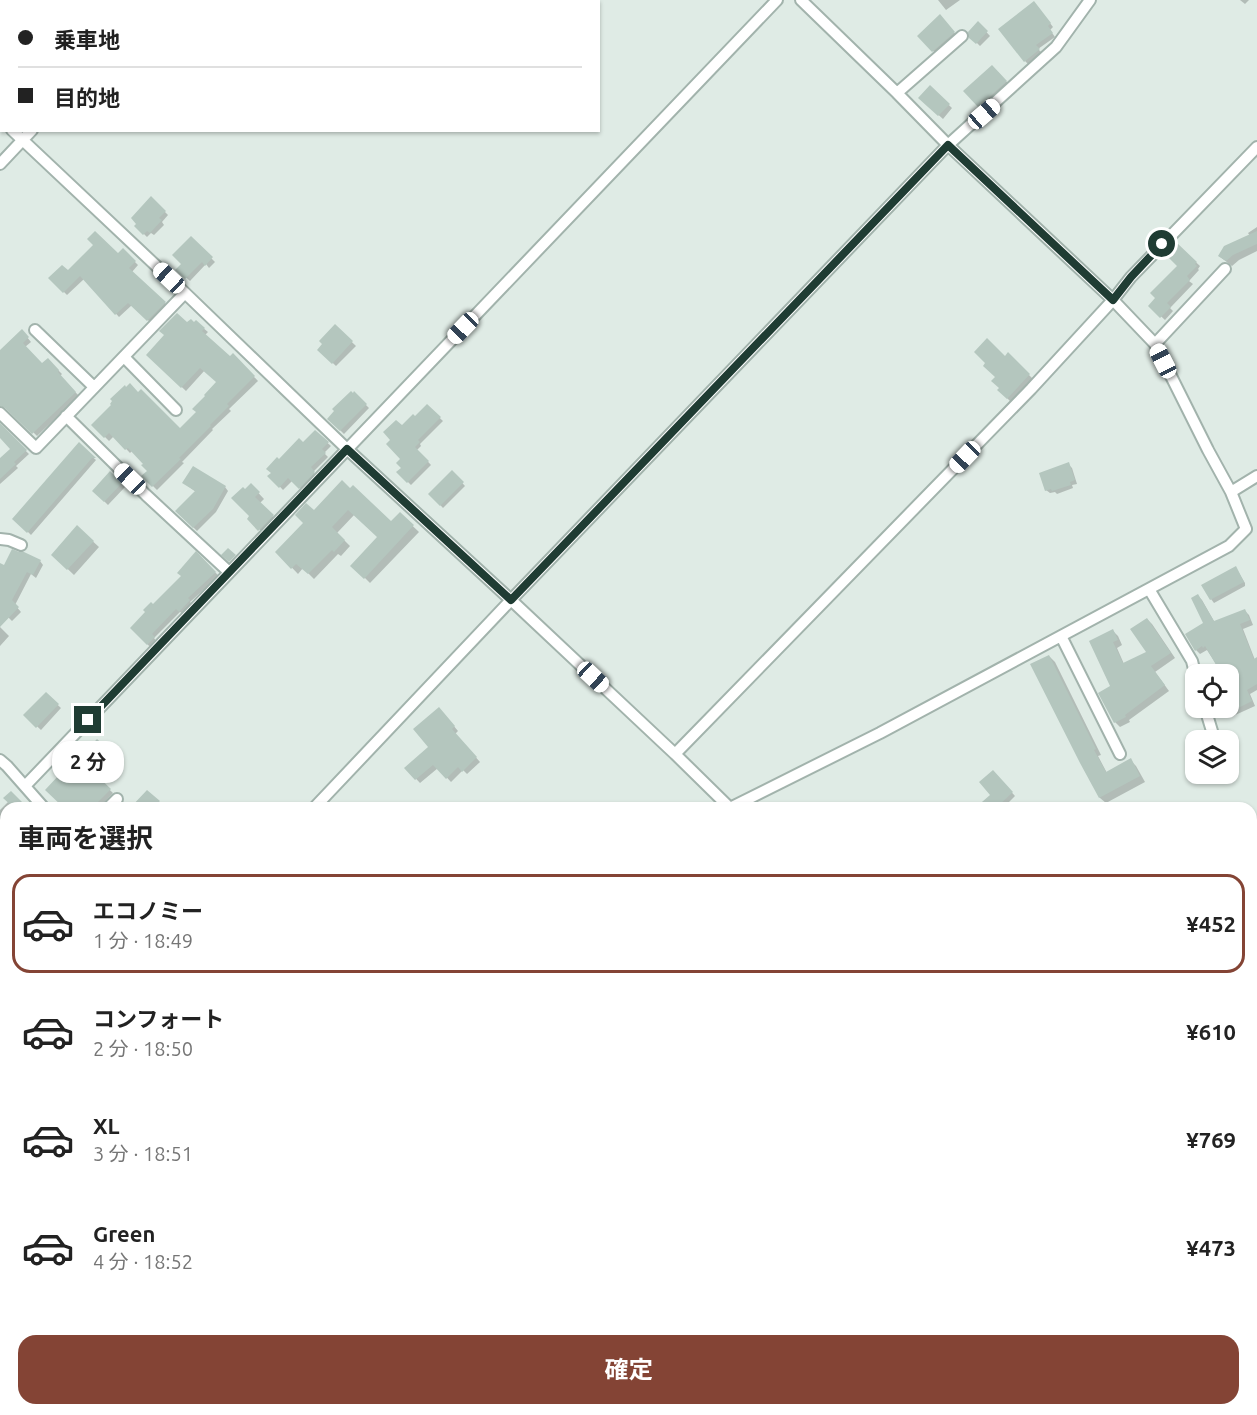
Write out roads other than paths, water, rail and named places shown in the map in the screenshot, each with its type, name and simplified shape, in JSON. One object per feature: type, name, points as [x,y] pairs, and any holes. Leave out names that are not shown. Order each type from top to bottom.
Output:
[{"type":"street","points":[[25,786],[777,0]]},
{"type":"street","points":[[742,802],[880,733],[1229,546],[1246,529],[1231,492],[1155,344],[1113,300],[948,145],[801,0]]},
{"type":"street","points":[[320,802],[948,145],[1056,47],[1090,0]]},
{"type":"street","points":[[897,93],[962,36]]},
{"type":"street","points":[[14,132],[347,449],[511,600],[724,802]]},
{"type":"street","points":[[0,164],[30,132]]},
{"type":"street","points":[[675,754],[1031,389],[1113,300],[1131,277],[1257,147]]},
{"type":"street","points":[[1155,344],[1225,269]]},
{"type":"street","points":[[0,413],[36,447],[185,293]]},
{"type":"street","points":[[35,330],[94,387]]},
{"type":"street","points":[[124,357],[176,410]]},
{"type":"street","points":[[66,416],[229,572]]},
{"type":"street","points":[[1231,492],[1257,476]]},
{"type":"street","points":[[0,539],[21,545]]},
{"type":"street","points":[[1149,589],[1193,664]]},
{"type":"street","points":[[1061,636],[1120,754]]},
{"type":"street","points":[[0,760],[39,802]]}]
